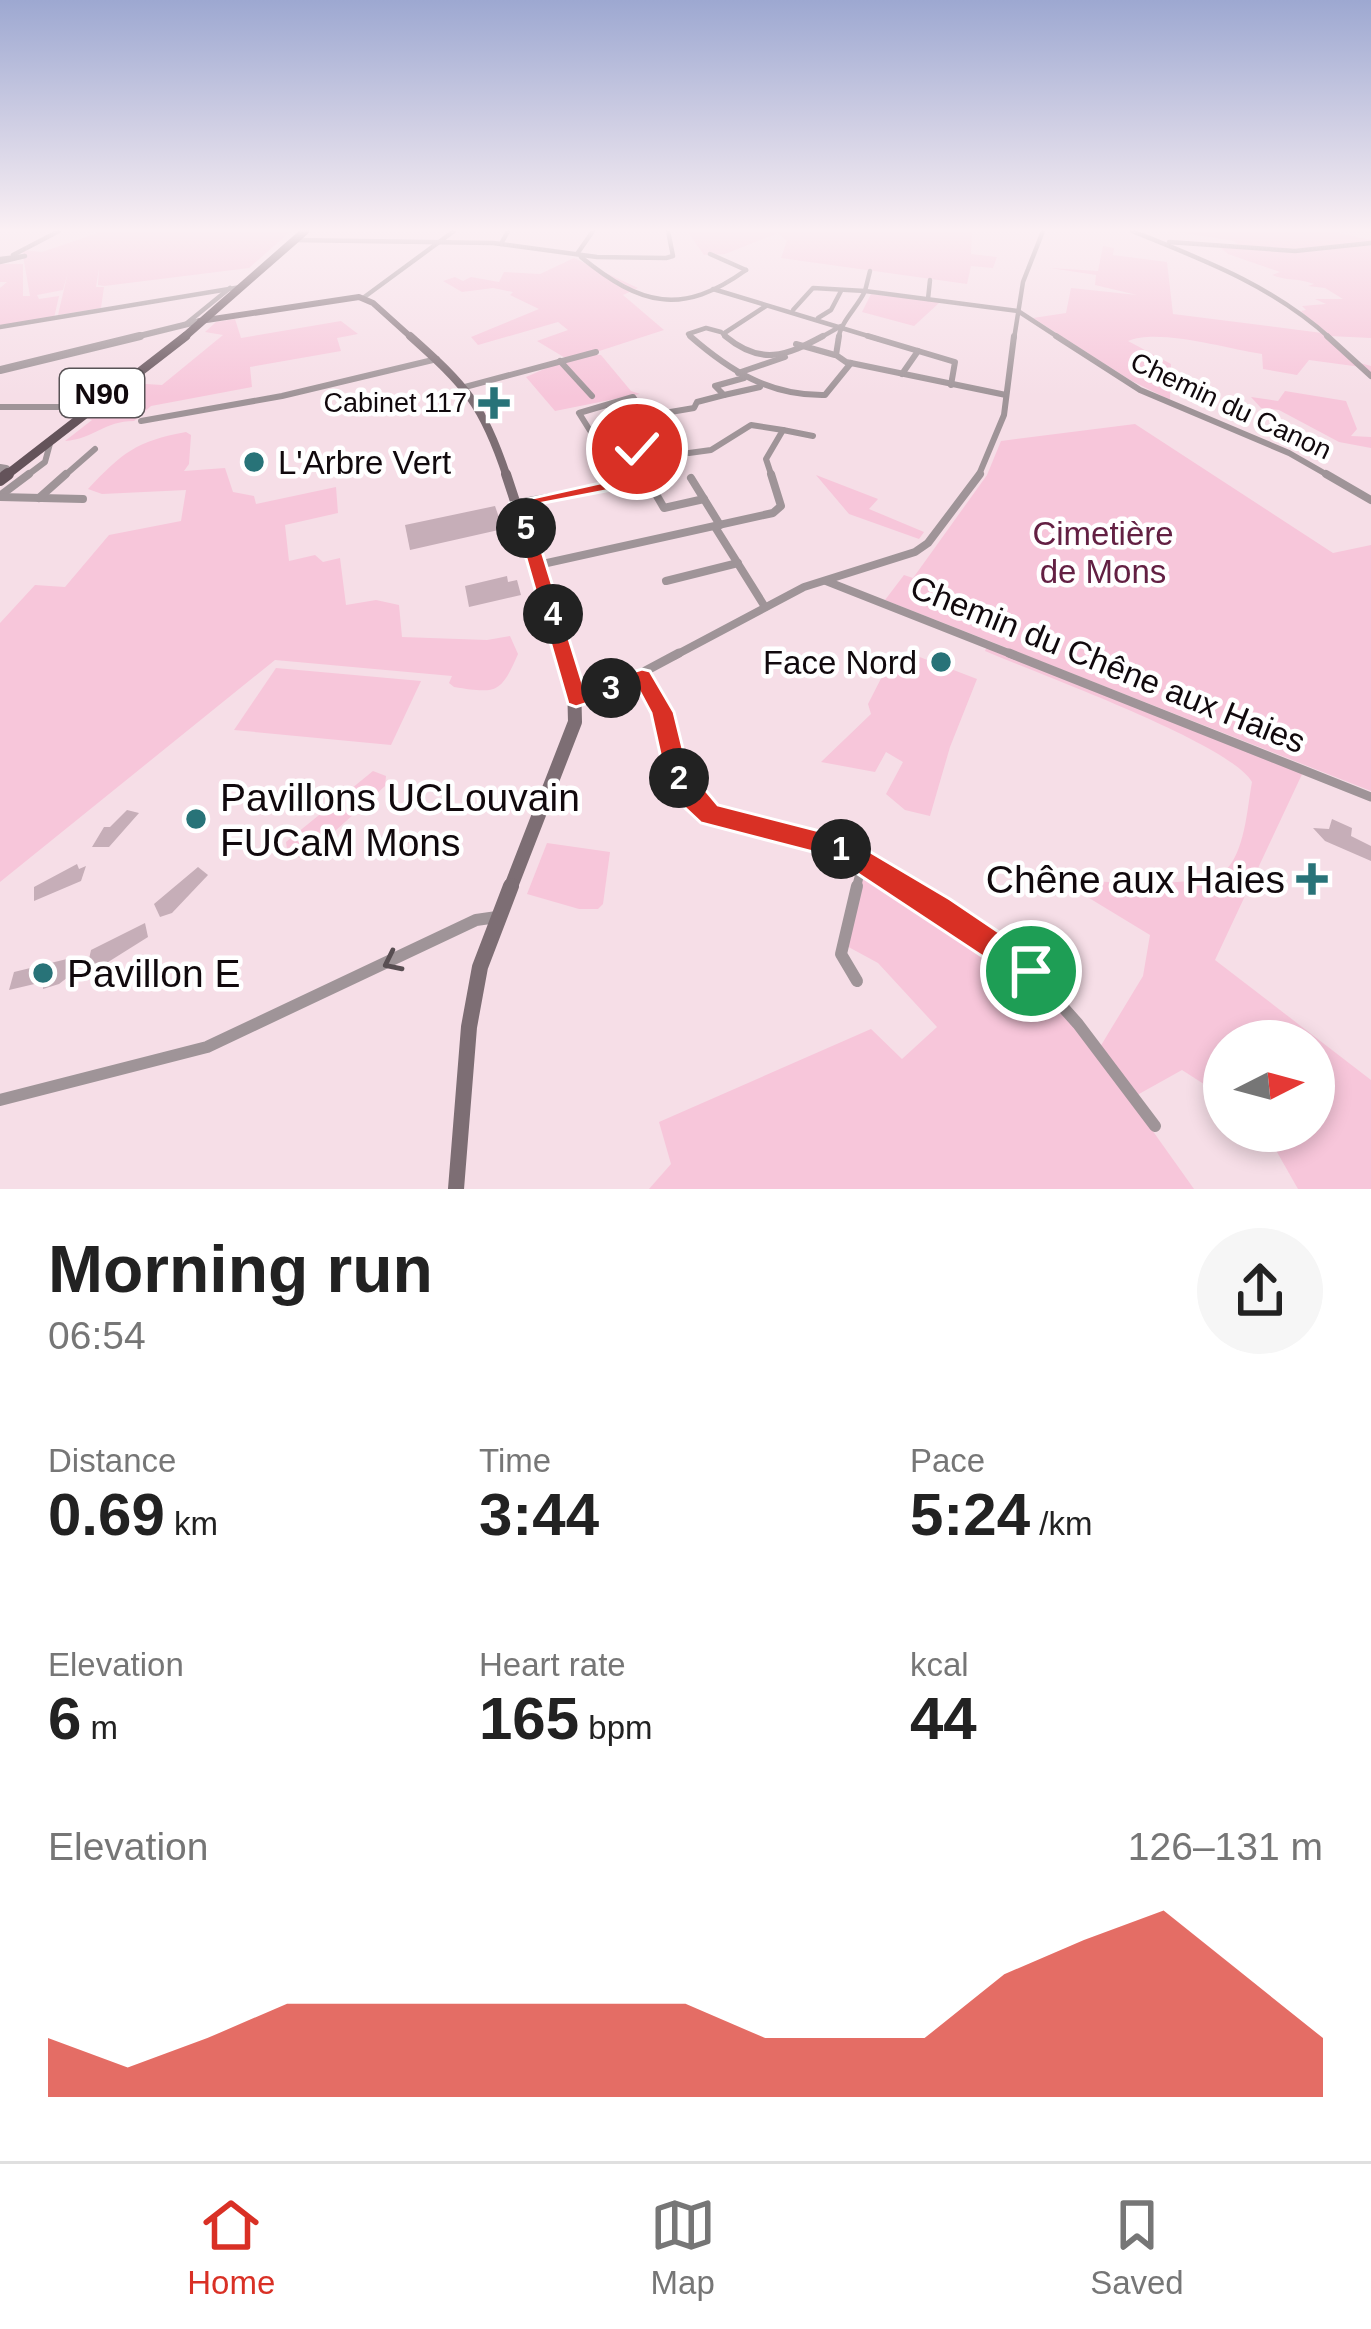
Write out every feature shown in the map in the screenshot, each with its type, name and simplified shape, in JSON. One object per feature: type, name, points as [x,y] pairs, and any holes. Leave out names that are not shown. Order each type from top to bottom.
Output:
[{"type":"main road","name":"N90","points":[[1,473],[51,440],[242,287]]},
{"type":"main road","points":[[200,321],[334,298],[363,298],[465,387],[495,434],[538,565],[576,698],[567,745],[475,990],[456,1189]]},
{"type":"main road","name":"N90","points":[[1,473],[176,334],[200,321]]},
{"type":"street","points":[[363,298],[379,286]]},
{"type":"street","points":[[631,286],[686,302],[718,286]]},
{"type":"street","points":[[724,395],[718,384],[787,356],[841,326],[856,311],[866,286]]},
{"type":"street","points":[[928,298],[929,286]]},
{"type":"street","points":[[576,698],[642,677],[765,607],[825,580],[912,553],[928,543],[991,455],[1006,395],[1015,310],[1023,286]]},
{"type":"street","points":[[1255,286],[1294,305],[1371,376]]},
{"type":"street","points":[[188,323],[231,287]]},
{"type":"street","points":[[0,327],[242,287]]},
{"type":"street","points":[[793,310],[813,288],[865,290],[1015,310]]},
{"type":"street","points":[[713,289],[956,363],[951,385]]},
{"type":"street","points":[[818,318],[831,310],[841,291]]},
{"type":"street","points":[[721,332],[767,305]]},
{"type":"street","name":"Chemin du Canon","points":[[1015,310],[1140,390],[1289,453],[1371,500]]},
{"type":"street","points":[[0,370],[200,321]]},
{"type":"street","points":[[836,355],[841,326]]},
{"type":"street","points":[[787,356],[743,351],[721,332],[701,328],[688,334],[740,375],[762,386],[825,395],[851,363]]},
{"type":"street","points":[[796,344],[851,363],[1006,395]]},
{"type":"street","points":[[902,374],[918,350]]},
{"type":"street","points":[[465,387],[596,352]]},
{"type":"street","points":[[141,422],[282,396],[436,359]]},
{"type":"street","points":[[560,361],[592,397]]},
{"type":"street","points":[[647,416],[694,408],[697,402],[762,386]]},
{"type":"street","points":[[518,503],[623,484],[646,477],[634,454],[664,441],[633,397],[580,410],[623,484]]},
{"type":"street","points":[[0,407],[83,407]]},
{"type":"street","points":[[689,453],[711,450],[751,425],[813,436]]},
{"type":"street","points":[[538,565],[773,513],[781,506],[766,459],[783,430]]},
{"type":"street","points":[[0,496],[45,462],[51,440]]},
{"type":"street","points":[[39,498],[95,448]]},
{"type":"street","points":[[620,473],[642,468]]},
{"type":"street","points":[[691,478],[765,607]]},
{"type":"street","points":[[0,496],[83,499]]},
{"type":"street","points":[[657,496],[664,508],[704,499]]},
{"type":"street","points":[[666,581],[738,563]]},
{"type":"street","name":"Chemin du Chêne aux Haies","points":[[825,580],[1371,797]]},
{"type":"street","points":[[642,677],[662,712],[676,772],[704,809],[724,820],[823,841],[863,861],[1031,971],[1155,1126]]},
{"type":"street","points":[[857,980],[841,954],[863,861]]},
{"type":"street","points":[[0,1100],[207,1047],[476,920],[499,917]]},
{"type":"green space","points":[[23,286],[23,296],[30,296],[28,286],[64,286],[37,295],[39,299],[59,296],[54,318],[0,327],[0,288]]},
{"type":"green space","points":[[65,286],[104,287],[101,308],[58,315]]},
{"type":"green space","points":[[452,286],[635,286],[623,295],[664,330],[590,354],[601,355],[631,391],[640,394],[555,411],[526,377],[567,359],[537,341],[568,330],[558,322],[478,345],[471,337],[539,309],[510,295],[513,292],[493,288],[462,292]]},
{"type":"green space","points":[[1101,286],[1170,286],[1173,314],[1322,333],[1301,311],[1306,310],[1302,306],[1326,304],[1315,299],[1343,299],[1312,286],[1371,286],[1371,338],[1329,336],[1356,362],[1371,366],[1371,376],[1361,367],[1309,360],[1297,375],[1263,369],[1262,354],[1192,340],[1128,341],[1171,364],[1170,400],[1033,318],[1066,313],[1071,288],[1137,295]]},
{"type":"green space","points":[[871,294],[940,302],[914,326],[862,312]]},
{"type":"green space","points":[[235,319],[241,338],[341,321],[358,334],[337,338],[341,351],[250,367],[252,387],[151,406],[134,421],[65,441],[92,420],[85,418],[130,383],[162,385],[223,335],[205,332],[216,322]]},
{"type":"green space","points":[[1285,391],[1346,401],[1357,429],[1351,436],[1371,437],[1371,448],[1339,442],[1279,410],[1261,408],[1251,397],[1278,401]]},
{"type":"green space","name":"Cimetière de Mons","points":[[1135,424],[1333,553],[1371,545],[1371,791],[885,600],[904,575],[913,578],[987,475],[1001,441]]},
{"type":"green space","points":[[186,432],[191,435],[184,471],[225,468],[233,492],[254,496],[256,504],[336,487],[338,513],[285,525],[289,561],[315,555],[323,562],[340,558],[346,605],[376,600],[399,605],[402,637],[487,640],[510,636],[518,654],[507,677],[489,690],[454,687],[449,683],[452,676],[275,660],[0,882],[0,623],[35,585],[65,587],[109,535],[181,521],[186,490],[102,494],[88,489],[131,450]]},
{"type":"green space","points":[[816,475],[878,499],[869,509],[924,532],[919,539],[849,514]]},
{"type":"green space","points":[[988,644],[1304,770],[1215,960],[1293,1020],[1203,1020],[1203,1084],[1182,1070],[1130,1099],[1194,1189],[649,1189],[671,1164],[659,1122],[871,1029],[902,1059],[937,1027],[878,963],[843,944],[863,861],[1016,957],[1097,1052],[1143,976],[1150,935],[1038,867],[1083,880],[1157,883],[1214,877],[1231,864],[1244,830],[1252,782],[1236,766],[1171,729],[985,651]]},
{"type":"green space","points":[[893,655],[912,663],[917,656],[977,679],[930,816],[905,810],[886,794],[903,762],[886,752],[875,772],[821,762],[871,714],[868,704]]},
{"type":"green space","points":[[276,668],[421,681],[391,745],[234,730]]},
{"type":"green space","points":[[373,771],[386,776],[385,786],[305,858],[288,856],[286,842]]},
{"type":"green space","points":[[547,843],[610,852],[603,904],[598,909],[579,909],[527,894]]},
{"type":"green space","points":[[1335,1052],[1371,1080],[1371,1189],[1298,1189],[1277,1152],[1335,1152]]},
{"type":"building","points":[[495,506],[503,529],[410,550],[405,525]]},
{"type":"building","points":[[507,576],[508,582],[517,580],[521,595],[469,607],[465,586]]},
{"type":"building","points":[[127,810],[139,813],[109,847],[92,847],[104,827]]},
{"type":"building","points":[[1332,819],[1352,828],[1351,836],[1371,846],[1371,861],[1325,841],[1313,828],[1329,829]]},
{"type":"building","points":[[77,864],[79,869],[86,866],[81,881],[34,901],[34,887]]},
{"type":"building","points":[[198,867],[208,875],[172,913],[160,917],[154,904]]},
{"type":"building","points":[[145,923],[148,937],[97,969],[94,965],[87,968],[91,950]]},
{"type":"building","name":"Pavillon E","points":[[71,958],[72,974],[59,984],[43,989],[43,982],[9,990],[14,972]]},
{"type":"place","name":"Cabinet 117","points":[[494,403]]},
{"type":"place","name":"L'Arbre Vert","points":[[254,462]]},
{"type":"place","name":"Face Nord","points":[[941,662]]},
{"type":"place","name":"Pavillons UCLouvain FUCaM Mons","points":[[196,819]]},
{"type":"place","name":"Chêne aux Haies","points":[[1312,879]]},
{"type":"place","name":"Pavillon E","points":[[43,973]]},
{"type":"route","points":[[637,449],[634,454],[647,475],[641,479],[574,496],[518,503],[576,698],[642,677],[657,698],[676,772],[710,815],[838,847],[940,908],[1031,971]]}]
